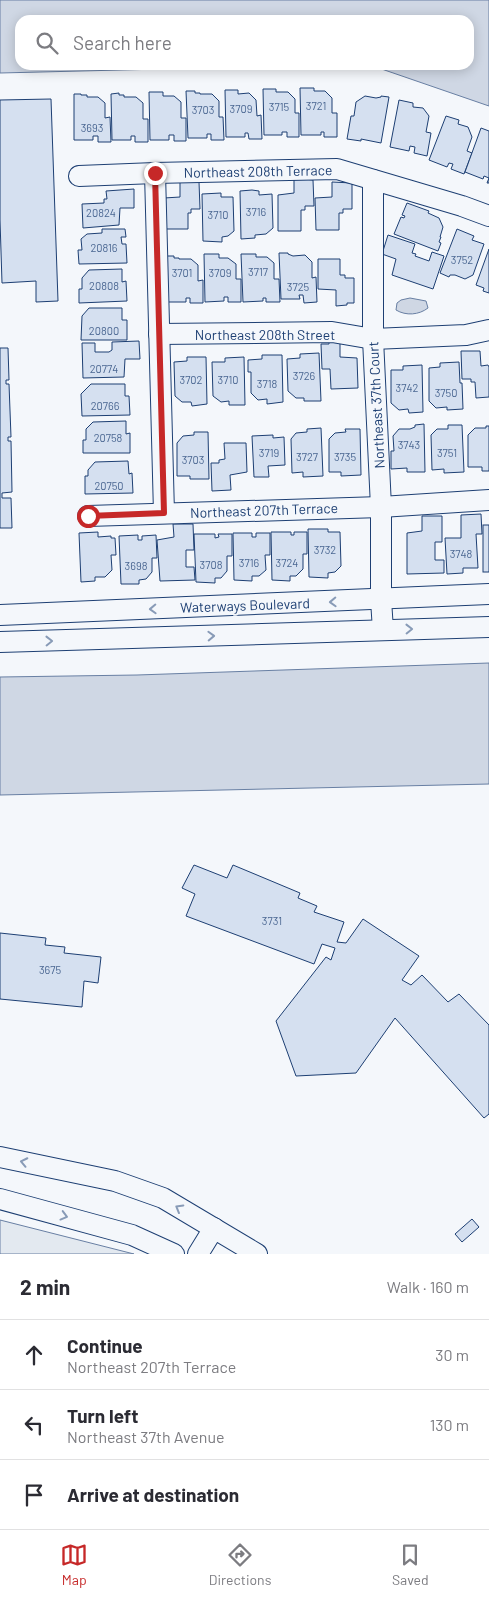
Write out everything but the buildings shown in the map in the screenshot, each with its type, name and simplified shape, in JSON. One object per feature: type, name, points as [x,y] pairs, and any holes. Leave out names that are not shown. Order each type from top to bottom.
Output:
[{"type":"street","name":"Northeast 208th Terrace","points":[[79,176],[337,169],[462,206],[489,216]]},
{"type":"street","points":[[155,173],[164,513]]},
{"type":"street","name":"Northeast 37th Court","points":[[373,180],[373,339],[381,507],[383,630]]},
{"type":"street","name":"Northeast 208th Street","points":[[159,334],[332,332],[373,339],[466,335],[489,330]]},
{"type":"street","name":"Northeast 207th Terrace","points":[[88,516],[381,507],[489,500]]},
{"type":"street","name":"Waterways Boulevard","points":[[0,615],[489,594]]},
{"type":"street","points":[[0,642],[489,627]]},
{"type":"street","points":[[0,1157],[115,1181],[163,1198],[257,1254]]},
{"type":"street","points":[[0,1199],[132,1235],[174,1254]]},
{"type":"street","points":[[198,1254],[218,1230]]},
{"type":"shaded area","points":[[0,0],[489,0],[489,106],[385,70],[474,70],[474,15],[15,15],[15,70],[122,70],[0,73]]},
{"type":"shaded area","points":[[410,298],[426,301],[428,308],[412,314],[396,310],[397,303]]},
{"type":"shaded area","points":[[489,663],[489,784],[0,795],[0,677],[137,675]]},
{"type":"shaded area","points":[[0,1220],[134,1254],[0,1254]]},
{"type":"route","points":[[88,516],[164,513],[155,173]]}]
